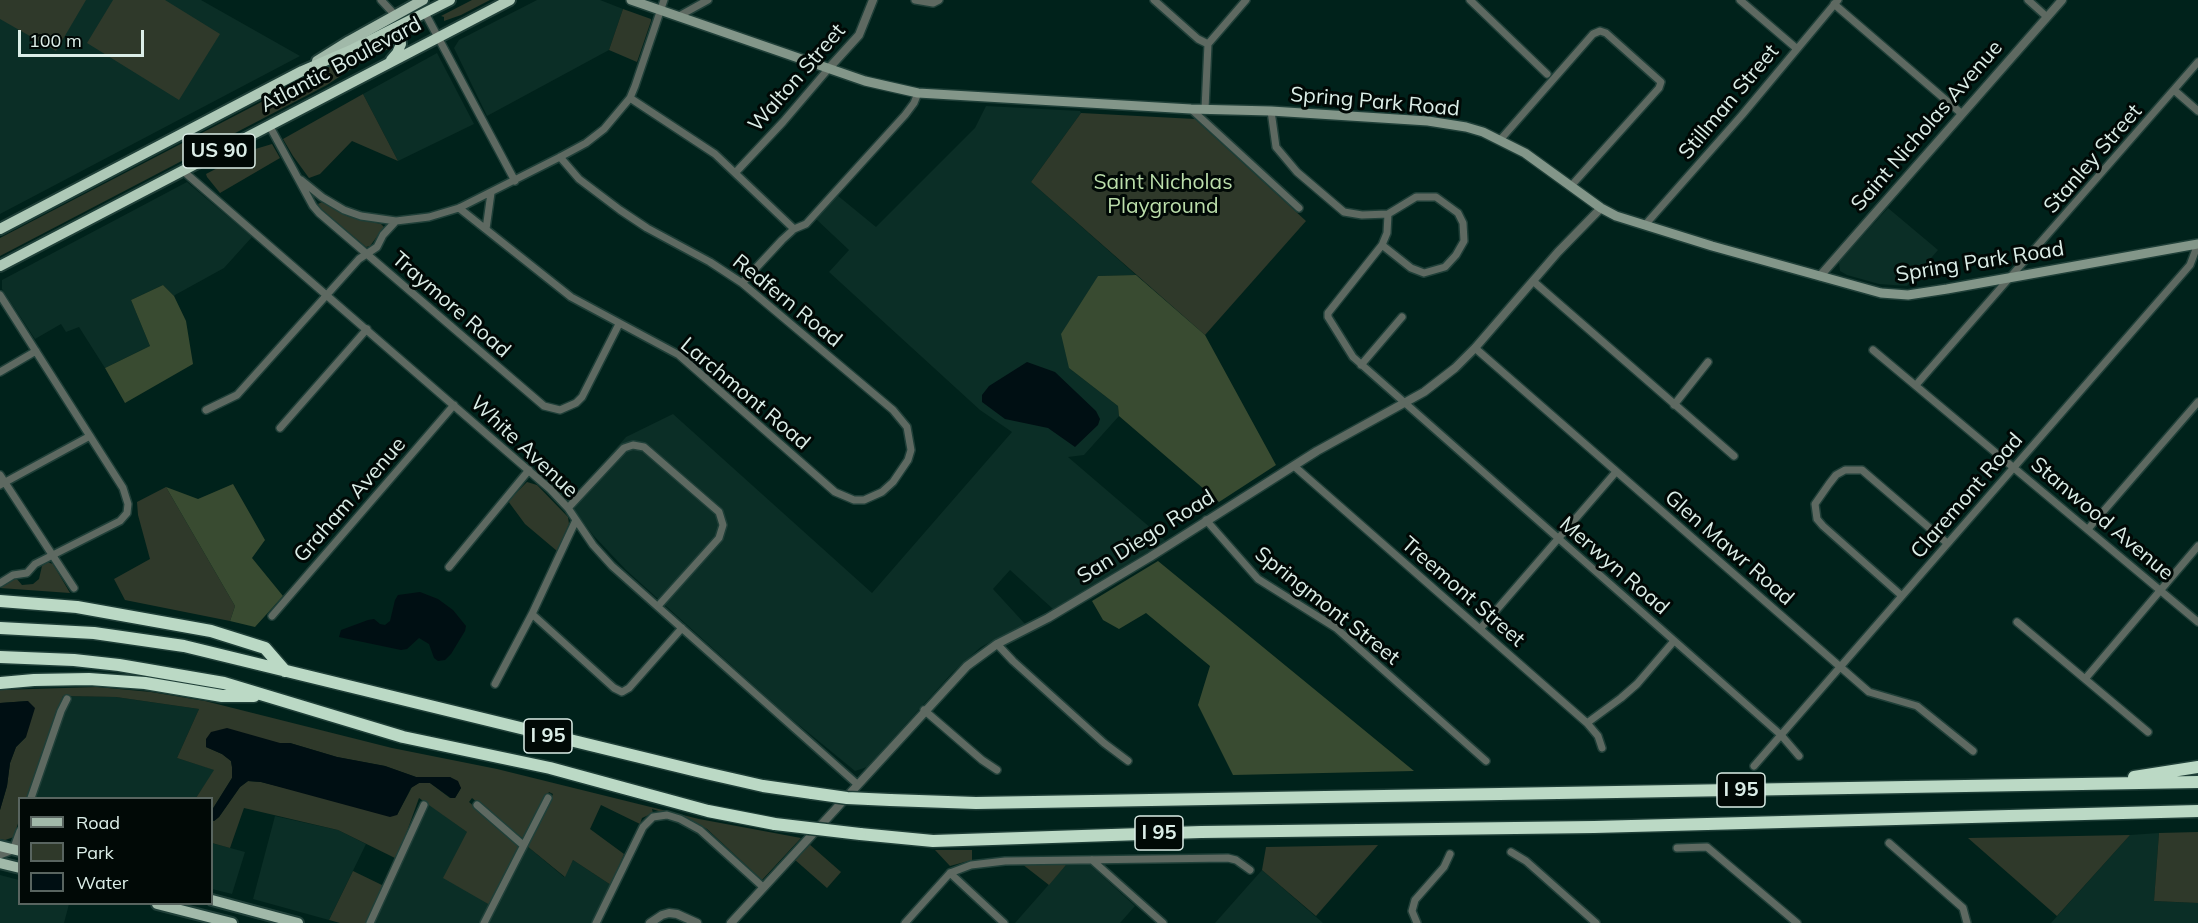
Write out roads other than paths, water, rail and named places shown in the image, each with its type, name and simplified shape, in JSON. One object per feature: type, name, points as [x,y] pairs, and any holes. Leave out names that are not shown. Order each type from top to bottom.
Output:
[{"type":"highway","name":"US 90","points":[[0,230],[397,21],[425,13],[450,0]]},
{"type":"highway","name":"Atlantic Boulevard","points":[[0,266],[510,0]]},
{"type":"highway","points":[[386,64],[400,48],[397,21]]},
{"type":"highway","points":[[0,601],[76,608],[211,631],[265,648],[286,672]]},
{"type":"highway","name":"I 95","points":[[0,628],[60,630],[138,639],[216,653],[697,771],[764,786],[847,798],[1035,802],[2198,782]]},
{"type":"highway","name":"I 95","points":[[0,657],[74,660],[224,683],[403,737],[550,768],[708,811],[775,824],[933,841],[1223,831],[1594,827],[2198,811]]},
{"type":"highway","points":[[0,683],[89,679],[145,683],[222,696],[270,696]]},
{"type":"highway","points":[[2091,784],[2198,766]]},
{"type":"main road","name":"Atlantic Boulevard","points":[[397,21],[423,0]]},
{"type":"main road","name":"Spring Park Road","points":[[631,0],[876,84],[918,93],[1191,109],[1271,111],[1448,124],[1483,132],[1525,153],[1601,208],[1616,216],[1872,291],[1908,295],[2198,244]]},
{"type":"main road","points":[[0,846],[16,850]]},
{"type":"main road","points":[[0,863],[18,868]]},
{"type":"main road","points":[[213,900],[298,923]]},
{"type":"main road","points":[[164,905],[232,923]]},
{"type":"street","points":[[381,0],[397,21]]},
{"type":"street","points":[[299,179],[344,210],[361,216],[396,221],[429,217],[459,208],[491,193],[586,143],[604,129],[630,98],[664,0]]},
{"type":"street","points":[[679,16],[708,0]]},
{"type":"street","name":"Walton Street","points":[[736,172],[859,35],[873,0]]},
{"type":"street","points":[[915,0],[933,3],[939,0]]},
{"type":"street","points":[[1154,0],[1198,39],[1208,44]]},
{"type":"street","points":[[1205,109],[1208,44],[1246,0]]},
{"type":"street","points":[[1470,0],[1547,74]]},
{"type":"street","points":[[1740,0],[1796,48]]},
{"type":"street","points":[[2028,0],[2048,17]]},
{"type":"street","name":"Saint Nicholas Avenue","points":[[1820,276],[2062,0]]},
{"type":"street","points":[[1836,2],[1962,114]]},
{"type":"street","name":"Stillman Street","points":[[1646,225],[1836,2]]},
{"type":"street","points":[[425,13],[515,181]]},
{"type":"street","points":[[1500,140],[1593,34],[1600,31],[1606,33],[1661,82],[1659,88],[1571,186]]},
{"type":"street","name":"Stanley Street","points":[[1916,385],[2198,62]]},
{"type":"street","points":[[2174,90],[2198,111]]},
{"type":"street","points":[[742,282],[794,229],[806,224],[905,115],[914,104],[918,93]]},
{"type":"street","points":[[630,98],[696,140],[736,172],[794,229]]},
{"type":"street","points":[[1191,109],[1299,208]]},
{"type":"street","points":[[1271,111],[1276,147],[1288,163],[1344,212],[1362,215],[1388,213],[1416,197],[1436,197],[1458,213],[1463,223],[1464,241],[1456,255],[1445,267],[1424,273],[1411,268],[1382,246],[1387,233],[1388,213]]},
{"type":"street","name":"Traymore Road","points":[[269,125],[319,213],[544,406],[551,409],[569,408],[582,397],[619,324]]},
{"type":"street","name":"Redfern Road","points":[[560,157],[579,179],[621,210],[656,233],[742,282],[902,418],[910,437],[911,450],[908,460],[893,482]]},
{"type":"street","name":"White Avenue","points":[[182,170],[529,470],[568,508],[603,556],[857,784]]},
{"type":"street","points":[[486,229],[491,193]]},
{"type":"street","name":"Larchmont Road","points":[[459,208],[571,297],[679,355],[842,497],[864,500],[882,492],[893,482]]},
{"type":"street","name":"San Diego Road","points":[[730,923],[967,666],[997,644],[1048,618],[1294,466],[1442,379],[1475,348],[1533,280],[1601,208]]},
{"type":"street","points":[[206,410],[237,395],[365,254],[377,247],[383,235],[396,221]]},
{"type":"street","name":"Claremont Road","points":[[1754,766],[2190,265],[2198,244]]},
{"type":"street","name":"Merwyn Road","points":[[1382,246],[1328,314],[1353,357],[1781,735],[1799,756]]},
{"type":"street","points":[[1533,280],[1734,456]]},
{"type":"street","points":[[0,294],[123,488],[128,504],[127,513],[120,521],[35,564],[27,573],[13,575],[0,583]]},
{"type":"street","points":[[1361,364],[1402,317]]},
{"type":"street","points":[[280,428],[367,329]]},
{"type":"street","name":"Glen Mawr Road","points":[[1475,348],[1615,473],[1869,692],[1922,709],[1973,751]]},
{"type":"street","name":"Stanwood Avenue","points":[[1873,350],[2198,622]]},
{"type":"street","points":[[0,372],[36,351]]},
{"type":"street","points":[[1674,405],[1708,362]]},
{"type":"street","points":[[2088,530],[2198,402]]},
{"type":"street","name":"Graham Avenue","points":[[272,616],[454,405]]},
{"type":"street","points":[[3,484],[90,436]]},
{"type":"street","points":[[568,508],[624,448],[633,444],[644,447],[719,512],[723,525],[719,538],[658,606]]},
{"type":"street","name":"Treemont Street","points":[[1294,466],[1587,723],[1598,736],[1602,748]]},
{"type":"street","points":[[449,567],[529,470]]},
{"type":"street","points":[[1902,596],[1823,526],[1818,519],[1815,504],[1819,495],[1836,475],[1845,470],[1862,470],[1947,543]]},
{"type":"street","points":[[1480,629],[1615,473]]},
{"type":"street","points":[[0,475],[3,484],[74,588]]},
{"type":"street","points":[[495,684],[532,614],[576,520]]},
{"type":"street","name":"Springmont Street","points":[[1206,520],[1258,579],[1336,628],[1486,761]]},
{"type":"street","points":[[2085,679],[2198,546]]},
{"type":"street","points":[[532,614],[614,688],[622,692],[629,688],[682,628]]},
{"type":"street","points":[[2017,622],[2148,732]]},
{"type":"street","points":[[1587,723],[1621,698],[1674,641]]},
{"type":"street","points":[[997,644],[1104,743],[1128,761]]},
{"type":"street","points":[[31,797],[61,711],[68,699]]},
{"type":"street","points":[[924,710],[997,770]]},
{"type":"street","points":[[484,923],[548,798]]},
{"type":"street","points":[[370,923],[424,804]]},
{"type":"street","points":[[477,805],[523,845]]},
{"type":"street","points":[[596,923],[643,827],[653,817],[667,815],[700,830],[763,886]]},
{"type":"street","points":[[1889,843],[1960,904],[1967,920]]},
{"type":"street","points":[[1677,848],[1707,847],[1797,923]]},
{"type":"street","points":[[0,855],[16,850]]},
{"type":"street","points":[[1511,852],[1526,861],[1596,923]]},
{"type":"street","points":[[1417,923],[1412,911],[1415,900],[1444,867],[1450,854]]},
{"type":"street","points":[[905,923],[950,873],[963,867],[986,862],[1228,858],[1236,860],[1250,870]]},
{"type":"street","points":[[1092,860],[1162,923]]},
{"type":"street","points":[[950,873],[1004,923]]},
{"type":"street","points":[[650,923],[662,915],[677,914],[697,923]]},
{"type":"water","points":[[1027,362],[1055,372],[1096,411],[1100,419],[1098,425],[1075,447],[1048,428],[1005,419],[982,402],[982,395],[989,386]]},
{"type":"water","points":[[420,592],[438,599],[453,610],[466,626],[451,654],[445,660],[438,661],[434,658],[429,644],[419,638],[407,649],[401,650],[339,637],[341,630],[368,620],[374,619],[385,625],[390,621],[398,595]]},
{"type":"water","points":[[28,701],[35,708],[26,737],[16,747],[10,763],[7,786],[0,810],[0,703]]},
{"type":"water","points":[[227,728],[337,757],[385,766],[416,777],[450,777],[458,781],[461,788],[455,798],[451,798],[430,783],[419,783],[411,788],[397,815],[390,817],[261,782],[248,781],[240,787],[214,821],[213,808],[232,778],[232,767],[231,761],[222,754],[206,747],[206,739],[211,732]]},
{"type":"park label","name":"Saint Nicholas Playground","points":[[1163,195]]}]
